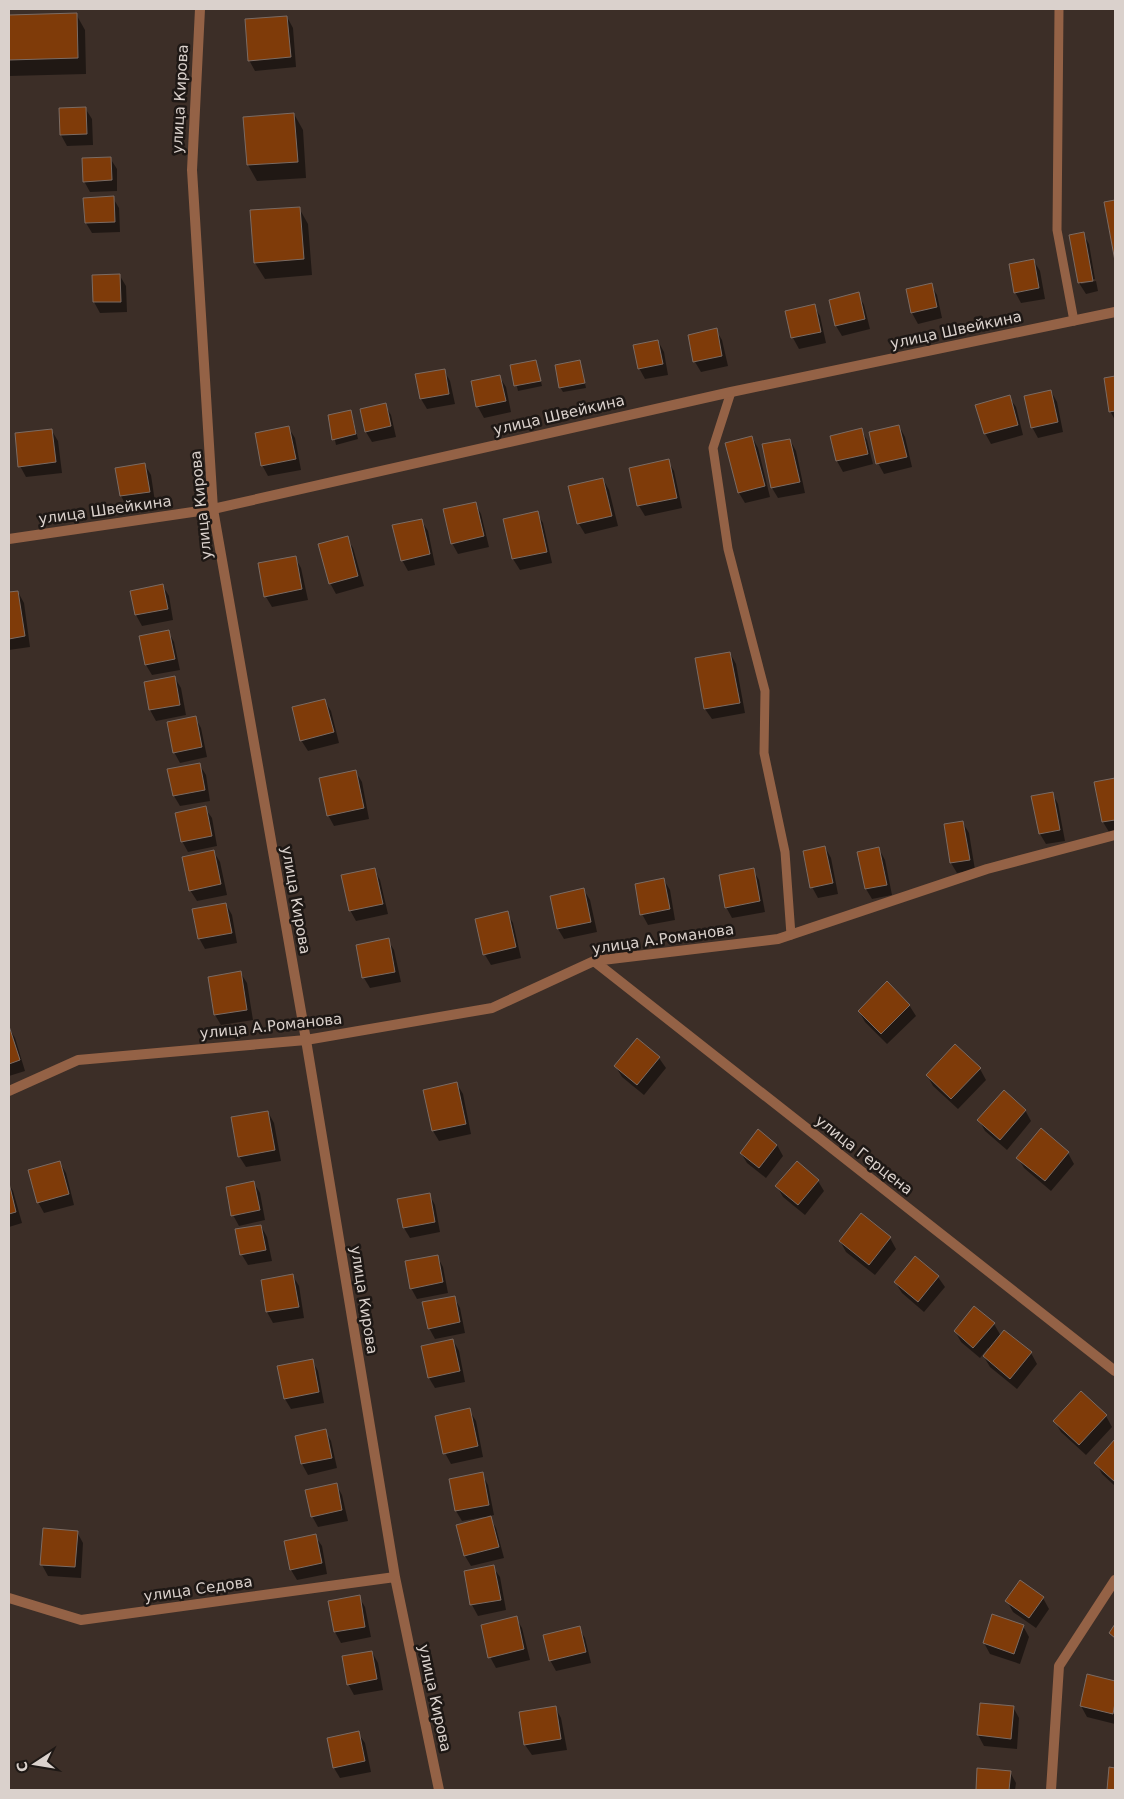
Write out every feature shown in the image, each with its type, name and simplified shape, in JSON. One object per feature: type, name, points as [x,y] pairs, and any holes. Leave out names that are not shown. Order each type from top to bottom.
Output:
[{"type":"street","name":"улица Кирова","points":[[200,9],[192,170],[213,509],[306,1040],[394,1577],[438,1790]]},
{"type":"street","name":"улица Швейкина","points":[[9,539],[213,509],[730,392],[1115,312]]},
{"type":"street","name":"улица А.Романова","points":[[9,1091],[78,1060],[306,1040],[492,1008],[594,961],[778,939],[987,869],[1115,835]]},
{"type":"street","name":"улица Герцена","points":[[594,961],[1115,1371]]},
{"type":"street","name":"улица Седова","points":[[9,1598],[81,1620],[394,1577]]},
{"type":"street","points":[[1051,1790],[1060,1666],[1115,1580]]},
{"type":"lane","points":[[1058,9],[1057,230],[1074,321]]},
{"type":"lane","points":[[730,392],[713,448],[714,457],[728,549],[765,692],[764,753],[785,852],[791,935]]},
{"type":"building","points":[[77,13],[78,58],[9,60],[9,15]]},
{"type":"building","points":[[287,16],[291,57],[248,61],[245,19]]},
{"type":"building","points":[[86,107],[87,134],[60,135],[59,108]]},
{"type":"building","points":[[294,113],[298,162],[247,165],[243,117]]},
{"type":"building","points":[[111,157],[112,180],[83,182],[82,158]]},
{"type":"building","points":[[114,196],[115,222],[85,223],[83,198]]},
{"type":"building","points":[[1115,200],[1115,261],[1104,202]]},
{"type":"building","points":[[300,207],[304,259],[254,263],[250,210]]},
{"type":"building","points":[[1084,232],[1093,281],[1078,283],[1069,235]]},
{"type":"building","points":[[1034,259],[1039,288],[1014,293],[1009,264]]},
{"type":"building","points":[[120,274],[121,302],[93,302],[92,275]]},
{"type":"building","points":[[932,283],[937,307],[911,313],[906,289]]},
{"type":"building","points":[[859,292],[865,319],[835,326],[829,300]]},
{"type":"building","points":[[815,304],[821,332],[791,338],[785,311]]},
{"type":"building","points":[[717,328],[722,356],[693,362],[688,335]]},
{"type":"building","points":[[658,340],[663,364],[638,369],[633,345]]},
{"type":"building","points":[[536,360],[541,381],[514,386],[510,365]]},
{"type":"building","points":[[580,360],[585,383],[559,388],[555,365]]},
{"type":"building","points":[[445,369],[449,394],[420,399],[415,374]]},
{"type":"building","points":[[500,375],[506,401],[476,407],[471,381]]},
{"type":"building","points":[[1115,376],[1115,411],[1109,412],[1104,378]]},
{"type":"building","points":[[1051,390],[1058,422],[1031,428],[1024,396]]},
{"type":"building","points":[[1010,395],[1018,425],[984,434],[975,405]]},
{"type":"building","points":[[386,403],[391,426],[365,432],[360,409]]},
{"type":"building","points":[[351,410],[356,434],[332,440],[328,415]]},
{"type":"building","points":[[899,425],[907,457],[876,464],[869,432]]},
{"type":"building","points":[[289,426],[296,459],[261,466],[255,433]]},
{"type":"building","points":[[862,428],[868,454],[836,461],[830,436]]},
{"type":"building","points":[[52,429],[56,462],[18,467],[15,433]]},
{"type":"building","points":[[752,436],[765,486],[738,493],[725,443]]},
{"type":"building","points":[[790,439],[800,482],[771,488],[762,444]]},
{"type":"building","points":[[669,459],[677,498],[637,506],[629,468]]},
{"type":"building","points":[[145,463],[150,492],[120,496],[115,468]]},
{"type":"building","points":[[603,478],[612,516],[577,524],[568,486]]},
{"type":"building","points":[[476,502],[484,536],[451,544],[443,509]]},
{"type":"building","points":[[538,511],[547,552],[512,559],[503,519]]},
{"type":"building","points":[[422,519],[430,554],[401,561],[392,525]]},
{"type":"building","points":[[348,536],[358,576],[329,584],[318,544]]},
{"type":"building","points":[[296,556],[302,589],[264,597],[258,563]]},
{"type":"building","points":[[163,584],[168,609],[135,615],[130,591]]},
{"type":"building","points":[[18,591],[25,636],[9,639],[9,592]]},
{"type":"building","points":[[169,630],[175,659],[145,665],[139,636]]},
{"type":"building","points":[[730,652],[740,703],[704,709],[695,658]]},
{"type":"building","points":[[175,676],[180,705],[149,710],[144,682]]},
{"type":"building","points":[[325,699],[334,732],[300,741],[292,707]]},
{"type":"building","points":[[196,716],[202,747],[173,753],[167,722]]},
{"type":"building","points":[[200,763],[205,790],[173,796],[167,769]]},
{"type":"building","points":[[356,770],[364,808],[327,816],[319,778]]},
{"type":"building","points":[[1115,778],[1115,820],[1102,822],[1094,782]]},
{"type":"building","points":[[1053,792],[1060,830],[1039,834],[1031,796]]},
{"type":"building","points":[[206,806],[212,836],[181,842],[175,813]]},
{"type":"building","points":[[963,821],[970,860],[950,863],[944,824]]},
{"type":"building","points":[[825,846],[833,883],[810,888],[803,851]]},
{"type":"building","points":[[879,847],[887,885],[865,889],[857,852]]},
{"type":"building","points":[[214,850],[221,884],[189,891],[182,857]]},
{"type":"building","points":[[375,868],[383,904],[349,911],[341,875]]},
{"type":"building","points":[[754,868],[760,901],[725,908],[719,875]]},
{"type":"building","points":[[664,878],[670,909],[640,915],[635,884]]},
{"type":"building","points":[[584,888],[591,922],[557,929],[550,896]]},
{"type":"building","points":[[226,903],[232,933],[198,939],[192,909]]},
{"type":"building","points":[[508,911],[516,947],[483,955],[475,919]]},
{"type":"building","points":[[389,938],[395,972],[362,978],[356,945]]},
{"type":"building","points":[[241,971],[247,1010],[214,1015],[208,977]]},
{"type":"building","points":[[887,981],[910,1005],[881,1034],[858,1011]]},
{"type":"building","points":[[9,1026],[20,1060],[9,1064]]},
{"type":"building","points":[[637,1038],[660,1057],[637,1085],[614,1066]]},
{"type":"building","points":[[955,1044],[981,1068],[951,1099],[926,1075]]},
{"type":"building","points":[[457,1082],[466,1124],[432,1131],[423,1090]]},
{"type":"building","points":[[1004,1090],[1026,1110],[1000,1140],[977,1120]]},
{"type":"building","points":[[268,1111],[275,1150],[238,1157],[231,1117]]},
{"type":"building","points":[[1041,1128],[1069,1152],[1045,1181],[1016,1158]]},
{"type":"building","points":[[758,1129],[777,1145],[759,1168],[740,1153]]},
{"type":"building","points":[[60,1161],[69,1194],[37,1203],[28,1170]]},
{"type":"building","points":[[797,1161],[819,1180],[798,1205],[775,1186]]},
{"type":"building","points":[[254,1181],[260,1210],[231,1216],[226,1187]]},
{"type":"building","points":[[9,1183],[16,1212],[9,1214]]},
{"type":"building","points":[[430,1193],[435,1222],[403,1228],[397,1199]]},
{"type":"building","points":[[861,1213],[891,1237],[869,1265],[839,1241]]},
{"type":"building","points":[[261,1225],[266,1250],[240,1255],[235,1229]]},
{"type":"building","points":[[438,1255],[443,1282],[410,1289],[405,1261]]},
{"type":"building","points":[[915,1256],[939,1276],[918,1302],[894,1282]]},
{"type":"building","points":[[293,1274],[299,1307],[266,1312],[261,1280]]},
{"type":"building","points":[[455,1296],[460,1322],[428,1329],[422,1302]]},
{"type":"building","points":[[974,1306],[995,1323],[973,1348],[954,1331]]},
{"type":"building","points":[[1004,1330],[1032,1352],[1010,1379],[983,1356]]},
{"type":"building","points":[[453,1339],[460,1371],[428,1378],[421,1346]]},
{"type":"building","points":[[313,1359],[319,1392],[284,1399],[277,1366]]},
{"type":"building","points":[[1081,1391],[1107,1415],[1079,1445],[1053,1421]]},
{"type":"building","points":[[470,1408],[478,1446],[443,1454],[435,1416]]},
{"type":"building","points":[[326,1429],[332,1458],[301,1464],[295,1436]]},
{"type":"building","points":[[1115,1439],[1115,1482],[1094,1463]]},
{"type":"building","points":[[483,1472],[489,1505],[455,1511],[449,1479]]},
{"type":"building","points":[[337,1483],[342,1510],[311,1517],[305,1490]]},
{"type":"building","points":[[491,1516],[499,1547],[464,1556],[456,1525]]},
{"type":"building","points":[[43,1528],[78,1531],[75,1567],[40,1565]]},
{"type":"building","points":[[316,1534],[322,1563],[290,1570],[284,1541]]},
{"type":"building","points":[[494,1565],[501,1600],[470,1605],[464,1571]]},
{"type":"building","points":[[1020,1580],[1044,1597],[1029,1618],[1005,1601]]},
{"type":"building","points":[[360,1595],[365,1627],[334,1632],[328,1601]]},
{"type":"building","points":[[992,1614],[1024,1625],[1014,1654],[983,1643]]},
{"type":"building","points":[[517,1616],[524,1649],[488,1658],[481,1625]]},
{"type":"building","points":[[1115,1624],[1115,1638],[1109,1633]]},
{"type":"building","points":[[580,1626],[586,1652],[549,1661],[543,1635]]},
{"type":"building","points":[[372,1651],[377,1679],[347,1685],[342,1656]]},
{"type":"building","points":[[1087,1674],[1115,1681],[1113,1714],[1080,1706]]},
{"type":"building","points":[[980,1703],[1014,1706],[1011,1739],[977,1735]]},
{"type":"building","points":[[556,1706],[561,1739],[524,1745],[519,1712]]},
{"type":"building","points":[[359,1731],[365,1761],[333,1768],[327,1738]]},
{"type":"building","points":[[1109,1767],[1115,1768],[1115,1790],[1107,1790]]},
{"type":"building","points":[[977,1768],[1011,1771],[1009,1790],[976,1790]]}]
